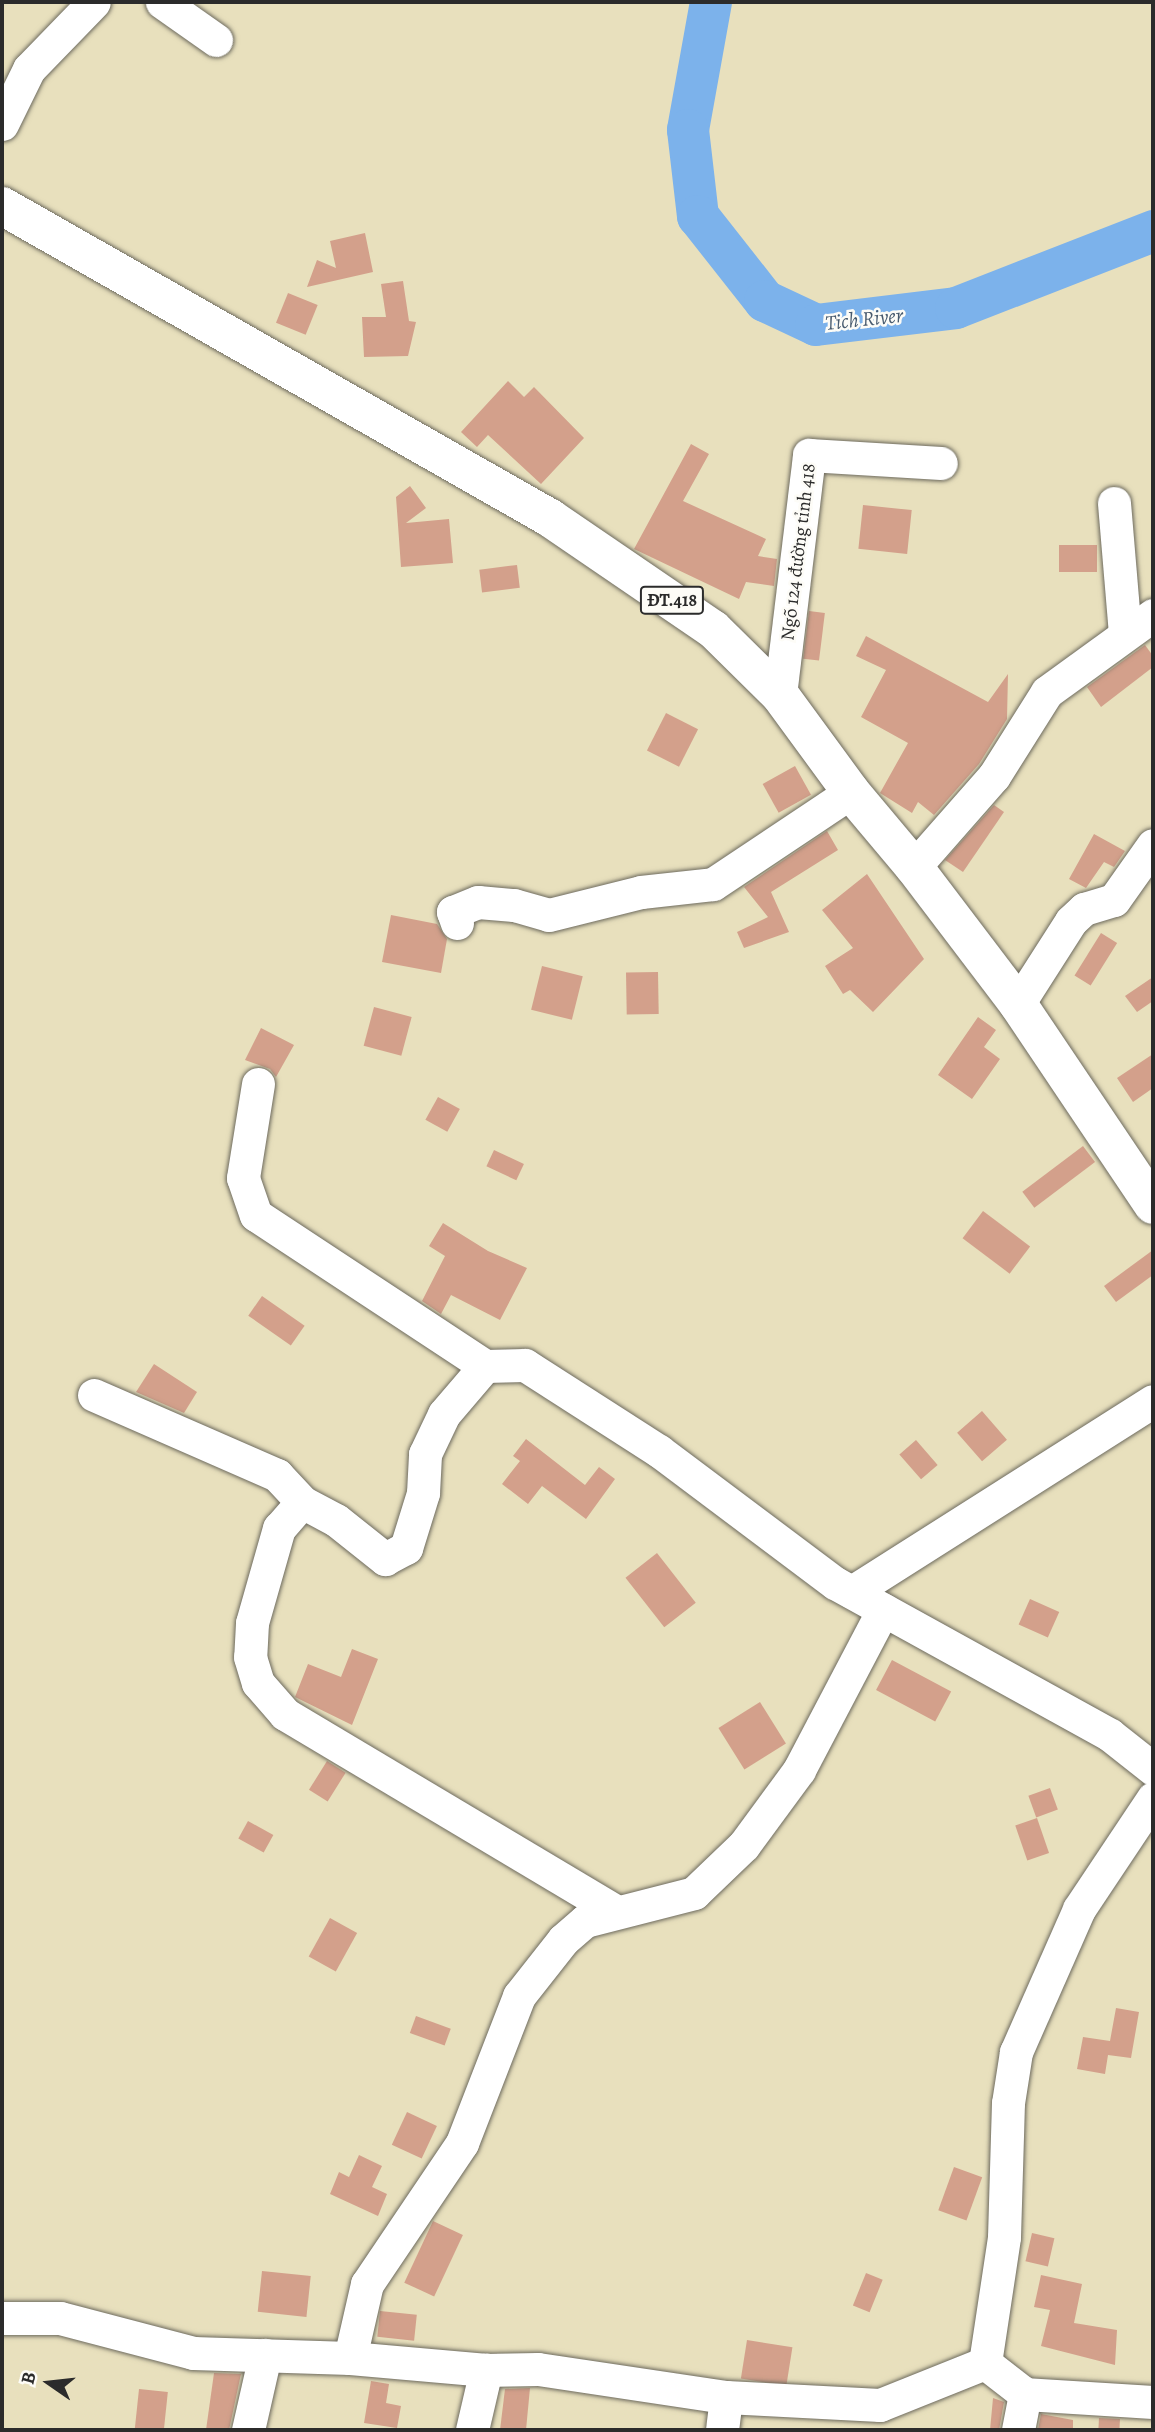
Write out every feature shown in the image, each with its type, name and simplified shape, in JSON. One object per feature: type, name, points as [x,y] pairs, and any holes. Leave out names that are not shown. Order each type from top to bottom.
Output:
[{"type":"main road","name":"ĐT.418","points":[[2,206],[550,518],[713,629],[779,695],[851,792],[914,867],[1018,1004],[1153,1205]]},
{"type":"street","points":[[2,124],[29,69],[94,2]]},
{"type":"street","points":[[162,2],[216,40]]},
{"type":"street","name":"Ngõ 124 đường tỉnh 418","points":[[779,695],[810,455],[941,463]]},
{"type":"street","points":[[1114,503],[1125,635]]},
{"type":"street","points":[[914,867],[994,776],[1047,692],[1153,615]]},
{"type":"street","points":[[457,923],[453,912],[478,902],[514,905],[549,915],[641,892],[713,884],[851,792]]},
{"type":"street","points":[[1018,1004],[1071,921],[1084,909],[1114,900],[1153,845]]},
{"type":"street","points":[[258,1084],[243,1178],[256,1215],[485,1366],[525,1365],[659,1451],[852,1592],[1110,1735],[1153,1769]]},
{"type":"street","points":[[94,1395],[277,1475],[302,1502],[336,1520],[385,1559],[406,1548],[423,1493],[425,1454],[444,1414],[485,1366]]},
{"type":"street","points":[[852,1592],[1153,1401]]},
{"type":"street","points":[[302,1502],[279,1528],[252,1623],[250,1657],[258,1683],[285,1714],[614,1910]]},
{"type":"street","points":[[350,2358],[367,2284],[462,2143],[519,1996],[563,1940],[585,1921],[614,1910],[694,1893],[744,1845],[799,1770],[883,1610]]},
{"type":"street","points":[[985,2362],[1004,2237],[1008,2103],[1016,2052],[1079,1909],[1153,1798]]},
{"type":"street","points":[[2,2318],[61,2318],[193,2353],[350,2358],[486,2370],[538,2369],[726,2397],[880,2405],[985,2362]]},
{"type":"street","points":[[248,2430],[265,2355]]},
{"type":"street","points":[[985,2362],[1025,2394],[1153,2402]]},
{"type":"street","points":[[472,2430],[486,2370]]},
{"type":"street","points":[[1018,2430],[1025,2394]]},
{"type":"street","points":[[722,2430],[726,2397]]},
{"type":"building","points":[[365,233],[373,272],[307,287],[317,260],[336,268],[330,241]]},
{"type":"building","points":[[403,281],[409,321],[416,322],[408,356],[364,357],[362,317],[386,317],[381,284]]},
{"type":"building","points":[[288,293],[318,305],[306,335],[276,323]]},
{"type":"building","points":[[508,381],[524,397],[534,387],[584,438],[541,484],[488,435],[477,447],[461,432]]},
{"type":"building","points":[[691,444],[709,454],[683,501],[766,539],[758,556],[777,559],[774,586],[746,582],[739,599],[634,549]]},
{"type":"building","points":[[410,486],[426,508],[406,523],[449,519],[453,563],[401,567],[396,497]]},
{"type":"building","points":[[863,505],[912,510],[907,554],[858,549]]},
{"type":"building","points":[[1059,545],[1097,545],[1097,572],[1059,572]]},
{"type":"building","points":[[517,565],[520,588],[482,592],[479,570]]},
{"type":"building","points":[[809,611],[825,613],[819,661],[803,659]]},
{"type":"building","points":[[866,636],[988,702],[1008,674],[1007,719],[979,764],[934,815],[918,802],[912,813],[880,793],[908,743],[861,717],[886,670],[856,656]]},
{"type":"building","points":[[1145,645],[1153,656],[1153,667],[1101,707],[1087,687]]},
{"type":"building","points":[[666,713],[698,729],[679,767],[647,750]]},
{"type":"building","points":[[795,766],[811,795],[779,813],[763,784]]},
{"type":"building","points":[[994,805],[1004,812],[963,872],[945,860]]},
{"type":"building","points":[[827,831],[838,850],[771,892],[789,932],[744,948],[737,932],[768,917],[744,887]]},
{"type":"building","points":[[1094,834],[1125,851],[1114,867],[1104,862],[1086,888],[1069,879]]},
{"type":"building","points":[[867,874],[924,959],[873,1012],[850,990],[843,994],[825,966],[853,948],[822,910]]},
{"type":"building","points":[[391,915],[437,924],[447,939],[441,973],[382,962]]},
{"type":"building","points":[[1101,933],[1117,943],[1091,985],[1075,975]]},
{"type":"building","points":[[542,966],[583,976],[572,1020],[531,1010]]},
{"type":"building","points":[[658,972],[659,1014],[627,1015],[626,973]]},
{"type":"building","points":[[1153,977],[1153,1001],[1137,1012],[1125,996]]},
{"type":"building","points":[[374,1007],[412,1017],[401,1056],[364,1046]]},
{"type":"building","points":[[978,1017],[996,1030],[984,1047],[1000,1059],[972,1099],[938,1075]]},
{"type":"building","points":[[261,1028],[294,1045],[276,1077],[270,1069],[245,1060]]},
{"type":"building","points":[[1153,1054],[1153,1088],[1133,1102],[1117,1078]]},
{"type":"building","points":[[438,1097],[460,1109],[447,1132],[425,1120]]},
{"type":"building","points":[[1083,1146],[1095,1162],[1034,1208],[1022,1192]]},
{"type":"building","points":[[494,1150],[524,1164],[516,1180],[486,1166]]},
{"type":"building","points":[[983,1211],[1030,1247],[1010,1274],[963,1238]]},
{"type":"building","points":[[443,1223],[488,1251],[527,1268],[500,1320],[451,1295],[441,1314],[422,1301],[445,1256],[429,1246]]},
{"type":"building","points":[[1153,1250],[1153,1275],[1116,1302],[1104,1286]]},
{"type":"building","points":[[262,1296],[305,1326],[291,1345],[248,1316]]},
{"type":"building","points":[[154,1364],[197,1392],[184,1413],[136,1392]]},
{"type":"building","points":[[982,1411],[1007,1440],[982,1461],[957,1433]]},
{"type":"building","points":[[526,1439],[585,1485],[599,1467],[615,1479],[586,1519],[542,1486],[528,1504],[502,1484],[520,1461],[513,1456]]},
{"type":"building","points":[[916,1440],[938,1465],[921,1479],[899,1454]]},
{"type":"building","points":[[657,1553],[696,1603],[664,1627],[625,1578]]},
{"type":"building","points":[[1030,1599],[1059,1612],[1048,1638],[1019,1625]]},
{"type":"building","points":[[352,1649],[378,1659],[352,1725],[295,1697],[308,1664],[341,1677]]},
{"type":"building","points":[[892,1660],[951,1691],[935,1721],[876,1690]]},
{"type":"building","points":[[760,1702],[786,1744],[744,1770],[718,1728]]},
{"type":"building","points":[[327,1761],[346,1773],[328,1801],[309,1790]]},
{"type":"building","points":[[1050,1788],[1058,1810],[1036,1817],[1028,1796]]},
{"type":"building","points":[[1037,1818],[1049,1853],[1027,1860],[1015,1825]]},
{"type":"building","points":[[248,1821],[273,1835],[264,1853],[238,1838]]},
{"type":"building","points":[[330,1918],[357,1933],[336,1972],[309,1956]]},
{"type":"building","points":[[1116,2008],[1139,2012],[1131,2058],[1108,2055],[1105,2074],[1077,2069],[1083,2037],[1110,2041]]},
{"type":"building","points":[[416,2016],[451,2029],[445,2046],[410,2033]]},
{"type":"building","points":[[407,2112],[437,2126],[422,2159],[392,2145]]},
{"type":"building","points":[[359,2155],[382,2166],[372,2187],[387,2194],[378,2216],[330,2194],[339,2172],[349,2177]]},
{"type":"building","points":[[954,2167],[982,2177],[966,2220],[938,2210]]},
{"type":"building","points":[[433,2221],[463,2235],[434,2297],[404,2283]]},
{"type":"building","points":[[1032,2233],[1054,2238],[1048,2266],[1025,2261]]},
{"type":"building","points":[[262,2271],[311,2276],[306,2317],[258,2312]]},
{"type":"building","points":[[866,2273],[883,2280],[870,2312],[853,2305]]},
{"type":"building","points":[[1041,2275],[1082,2284],[1074,2323],[1117,2330],[1115,2365],[1041,2346],[1050,2310],[1034,2307]]},
{"type":"building","points":[[380,2311],[417,2315],[414,2341],[377,2337]]},
{"type":"building","points":[[747,2340],[792,2347],[786,2386],[741,2379]]},
{"type":"building","points":[[214,2373],[241,2374],[229,2430],[206,2430]]},
{"type":"building","points":[[371,2381],[389,2384],[386,2403],[401,2406],[397,2428],[364,2423]]},
{"type":"building","points":[[530,2388],[526,2430],[500,2430],[505,2389]]},
{"type":"building","points":[[139,2389],[168,2392],[164,2430],[135,2430]]},
{"type":"building","points":[[993,2398],[1004,2402],[999,2430],[990,2430]]},
{"type":"building","points":[[1041,2414],[1073,2420],[1073,2430],[1038,2430]]},
{"type":"building","points":[[1099,2418],[1120,2419],[1119,2430],[1098,2430]]},
{"type":"waterway","name":"Tich River","points":[[711,2],[688,130],[698,216],[765,301],[816,325],[956,308],[1153,231]]}]
